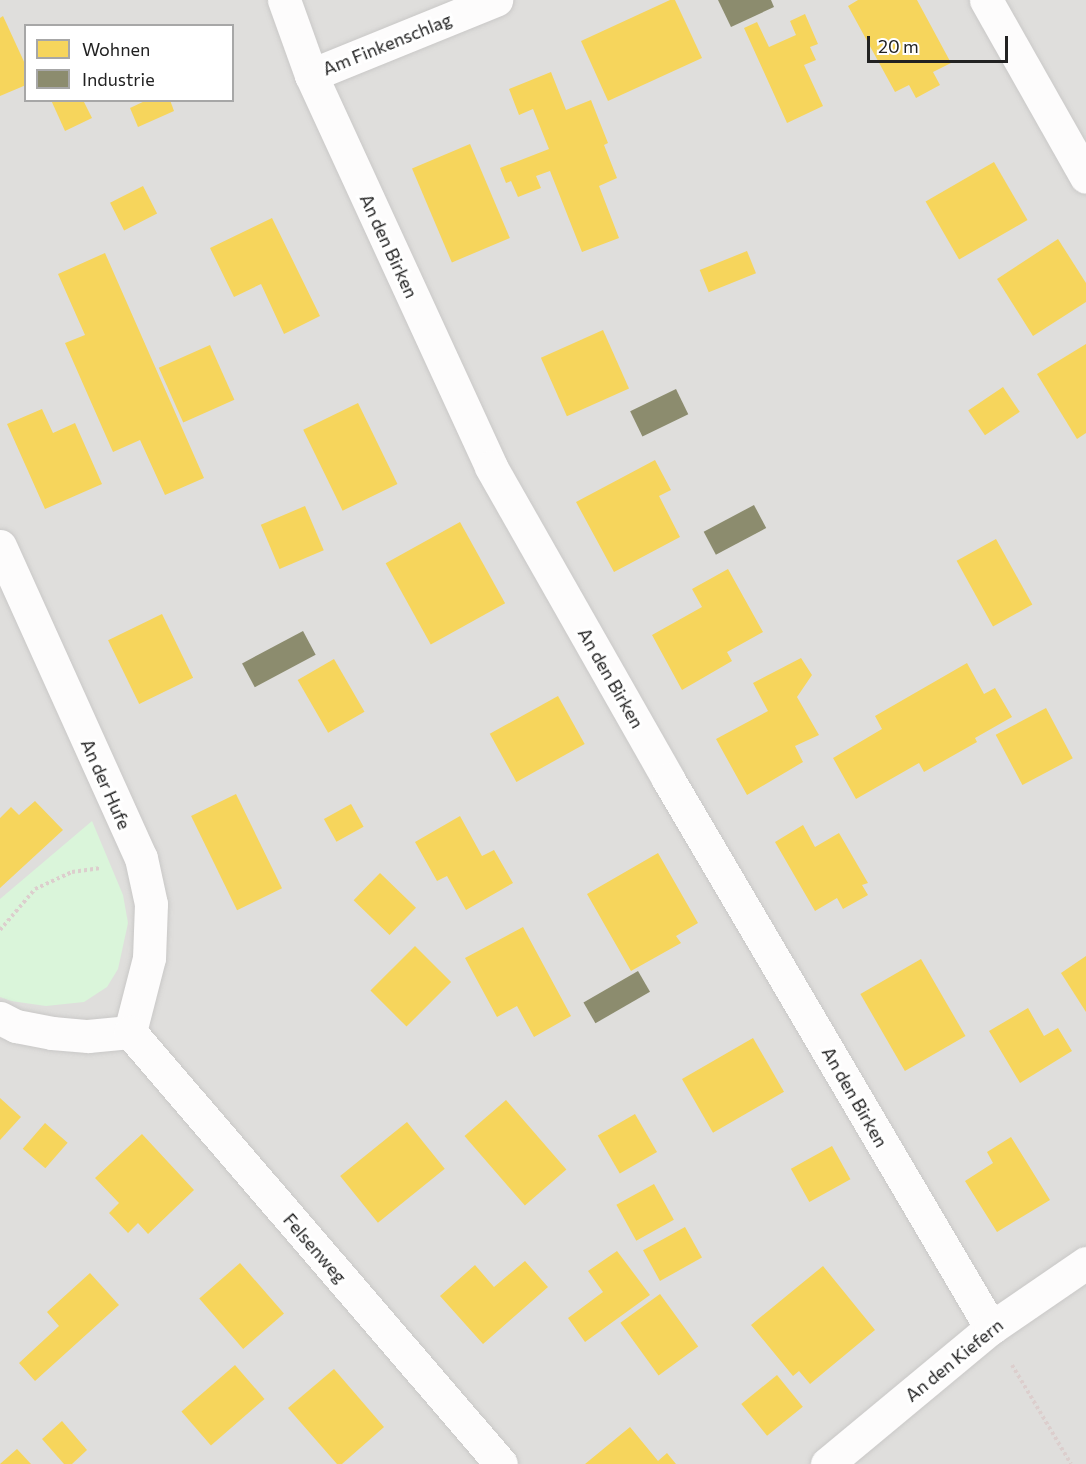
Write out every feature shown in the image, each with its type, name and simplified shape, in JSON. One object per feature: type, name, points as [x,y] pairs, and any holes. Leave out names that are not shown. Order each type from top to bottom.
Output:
[{"type":"street","name":"An den Birken","points":[[284,0],[311,75],[491,467],[674,789],[991,1328]]},
{"type":"street","name":"Am Finkenschlag","points":[[311,75],[496,0]]},
{"type":"street","points":[[986,0],[1086,177]]},
{"type":"street","name":"An der Hufe","points":[[0,546],[137,851],[151,904],[149,958],[130,1032]]},
{"type":"street","points":[[0,1018],[16,1026],[52,1033],[88,1036],[130,1032]]},
{"type":"street","name":"Felsenweg","points":[[130,1032],[501,1464]]},
{"type":"street","name":"An den Kiefern","points":[[827,1464],[991,1328],[1086,1263]]},
{"type":"path","points":[[0,930],[35,889],[72,872],[104,867],[137,851]]},
{"type":"path","points":[[991,1328],[1071,1464]]},
{"type":"shaded area","points":[[0,0],[1086,0],[1086,1464],[0,1464]]},
{"type":"green space","points":[[92,821],[123,895],[128,923],[118,969],[107,987],[84,1002],[46,1006],[11,1001],[0,997],[0,899]]},
{"type":"building: Wohnen","points":[[670,0],[675,0],[702,58],[608,101],[581,41]]},
{"type":"building: Wohnen","points":[[858,0],[917,0],[951,63],[933,72],[940,85],[916,98],[909,85],[895,92],[848,6]]},
{"type":"building: Wohnen","points":[[805,14],[818,44],[810,47],[816,60],[804,65],[823,106],[787,123],[744,28],[757,22],[769,47],[796,35],[790,21]]},
{"type":"building: Wohnen","points":[[3,16],[24,62],[24,86],[0,96],[0,18]]},
{"type":"building: Wohnen","points":[[551,72],[566,110],[591,100],[608,143],[604,145],[617,178],[599,186],[619,238],[582,252],[550,171],[536,176],[541,188],[518,197],[511,181],[506,183],[500,168],[549,149],[533,109],[519,115],[509,89]]},
{"type":"building: Wohnen","points":[[52,102],[84,102],[92,118],[65,131]]},
{"type":"building: Wohnen","points":[[143,102],[171,102],[174,111],[138,127],[130,108]]},
{"type":"building: Wohnen","points":[[470,144],[510,238],[452,263],[412,169]]},
{"type":"building: Wohnen","points":[[994,162],[1028,220],[959,260],[926,202]]},
{"type":"building: Wohnen","points":[[143,186],[157,214],[124,230],[110,203]]},
{"type":"building: Wohnen","points":[[272,218],[320,316],[284,334],[261,284],[234,297],[210,248]]},
{"type":"building: Wohnen","points":[[1058,239],[1086,283],[1086,302],[1033,336],[997,279]]},
{"type":"building: Wohnen","points":[[747,251],[756,273],[709,292],[700,270]]},
{"type":"building: Wohnen","points":[[105,253],[204,478],[165,495],[140,440],[113,452],[65,343],[85,335],[58,274]]},
{"type":"building: Wohnen","points":[[603,330],[629,388],[567,416],[541,358]]},
{"type":"building: Wohnen","points":[[1086,344],[1086,433],[1077,439],[1037,374]]},
{"type":"building: Wohnen","points":[[210,345],[234,400],[183,423],[159,368]]},
{"type":"building: Wohnen","points":[[1003,387],[1020,412],[985,435],[968,410]]},
{"type":"building: Wohnen","points":[[358,403],[397,484],[343,511],[303,430]]},
{"type":"building: Wohnen","points":[[42,409],[53,433],[75,423],[102,484],[45,509],[7,424]]},
{"type":"building: Wohnen","points":[[655,460],[671,490],[659,496],[680,537],[614,572],[576,502]]},
{"type":"building: Wohnen","points":[[305,506],[324,550],[280,569],[261,525]]},
{"type":"building: Wohnen","points":[[460,522],[505,603],[431,645],[386,563]]},
{"type":"building: Wohnen","points":[[996,539],[1032,605],[993,626],[957,561]]},
{"type":"building: Wohnen","points":[[728,569],[763,632],[727,652],[732,661],[682,690],[652,635],[702,607],[692,589]]},
{"type":"building: Wohnen","points":[[162,614],[193,678],[139,704],[108,640]]},
{"type":"building: Wohnen","points":[[801,658],[812,675],[797,697],[819,735],[795,746],[803,762],[747,795],[716,739],[768,711],[753,683]]},
{"type":"building: Wohnen","points":[[334,659],[365,712],[328,733],[298,680]]},
{"type":"building: Wohnen","points":[[967,663],[984,694],[995,688],[1012,717],[975,738],[977,742],[924,772],[919,763],[856,799],[833,758],[882,729],[875,716]]},
{"type":"building: Wohnen","points":[[558,696],[585,744],[516,782],[490,734]]},
{"type":"building: Wohnen","points":[[1046,708],[1073,758],[1022,785],[996,735]]},
{"type":"building: Wohnen","points":[[236,794],[282,888],[237,910],[191,816]]},
{"type":"building: Wohnen","points":[[35,801],[63,830],[0,888],[0,818],[11,807],[19,815]]},
{"type":"building: Wohnen","points":[[351,804],[364,827],[336,842],[324,819]]},
{"type":"building: Wohnen","points":[[460,816],[482,856],[494,850],[513,883],[466,910],[447,876],[437,881],[415,842]]},
{"type":"building: Wohnen","points":[[803,825],[815,847],[839,833],[868,883],[862,885],[868,895],[843,909],[837,898],[815,911],[775,842]]},
{"type":"building: Wohnen","points":[[658,853],[698,923],[676,936],[681,943],[631,971],[587,894]]},
{"type":"building: Wohnen","points":[[380,873],[416,908],[390,935],[354,900]]},
{"type":"building: Wohnen","points":[[523,927],[571,1016],[534,1037],[517,1006],[497,1017],[465,958]]},
{"type":"building: Wohnen","points":[[415,946],[451,982],[407,1027],[370,991]]},
{"type":"building: Wohnen","points":[[1086,956],[1086,1012],[1061,973]]},
{"type":"building: Wohnen","points":[[921,959],[966,1036],[905,1071],[860,994]]},
{"type":"building: Wohnen","points":[[1028,1008],[1044,1036],[1058,1028],[1072,1051],[1020,1083],[989,1031]]},
{"type":"building: Wohnen","points":[[753,1038],[784,1092],[713,1133],[682,1079]]},
{"type":"building: Wohnen","points":[[0,1098],[21,1117],[0,1140]]},
{"type":"building: Wohnen","points":[[506,1100],[566,1169],[525,1206],[464,1136]]},
{"type":"building: Wohnen","points":[[635,1114],[657,1152],[620,1174],[598,1136]]},
{"type":"building: Wohnen","points":[[407,1122],[445,1169],[378,1223],[340,1176]]},
{"type":"building: Wohnen","points":[[45,1123],[68,1143],[45,1168],[23,1149]]},
{"type":"building: Wohnen","points":[[142,1134],[194,1190],[148,1234],[138,1223],[128,1233],[109,1213],[119,1203],[95,1178]]},
{"type":"building: Wohnen","points":[[1011,1137],[1050,1200],[997,1232],[965,1181],[993,1163],[987,1152]]},
{"type":"building: Wohnen","points":[[832,1146],[850,1179],[809,1202],[791,1169]]},
{"type":"building: Wohnen","points":[[654,1184],[674,1220],[636,1241],[616,1205]]},
{"type":"building: Wohnen","points":[[685,1227],[702,1258],[660,1281],[643,1250]]},
{"type":"building: Wohnen","points":[[617,1251],[650,1295],[585,1342],[568,1318],[603,1292],[588,1271]]},
{"type":"building: Wohnen","points":[[525,1261],[548,1287],[483,1344],[440,1296],[475,1265],[494,1287]]},
{"type":"building: Wohnen","points":[[240,1263],[284,1314],[243,1349],[199,1298]]},
{"type":"building: Wohnen","points":[[823,1266],[875,1330],[810,1384],[799,1371],[793,1376],[751,1325]]},
{"type":"building: Wohnen","points":[[90,1273],[119,1305],[35,1381],[19,1363],[59,1326],[47,1312]]},
{"type":"building: Wohnen","points":[[660,1294],[698,1347],[659,1375],[620,1323]]},
{"type":"building: Wohnen","points":[[235,1365],[265,1399],[211,1446],[181,1412]]},
{"type":"building: Wohnen","points":[[334,1369],[384,1427],[342,1464],[337,1464],[288,1408]]},
{"type":"building: Wohnen","points":[[777,1375],[803,1407],[767,1436],[741,1404]]},
{"type":"building: Wohnen","points":[[62,1421],[87,1450],[72,1464],[64,1464],[42,1439]]},
{"type":"building: Wohnen","points":[[630,1427],[658,1461],[667,1453],[676,1464],[585,1464]]},
{"type":"building: Wohnen","points":[[17,1449],[31,1464],[0,1464]]},
{"type":"building: Industrie","points":[[718,0],[771,0],[774,7],[731,27]]},
{"type":"building: Industrie","points":[[676,389],[688,414],[642,437],[630,411]]},
{"type":"building: Industrie","points":[[754,505],[766,528],[716,555],[704,532]]},
{"type":"building: Industrie","points":[[303,631],[316,655],[255,687],[242,663]]},
{"type":"building: Industrie","points":[[638,971],[650,992],[595,1023],[583,1002]]}]
